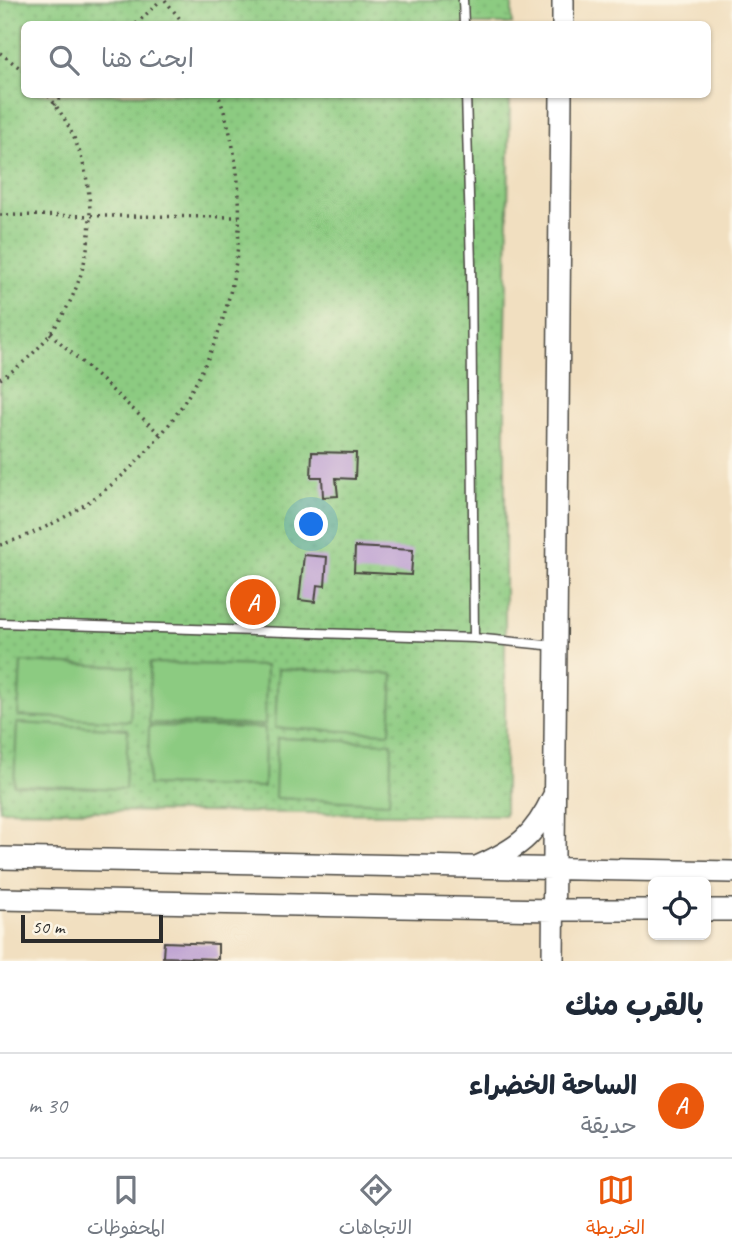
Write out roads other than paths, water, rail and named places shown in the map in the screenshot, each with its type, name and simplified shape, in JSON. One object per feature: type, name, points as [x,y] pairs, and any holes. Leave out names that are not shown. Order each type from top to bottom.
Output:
[{"type":"street","points":[[563,0],[563,21]]},
{"type":"street","points":[[553,961],[561,98]]},
{"type":"street","points":[[475,868],[515,847],[531,833],[554,796]]},
{"type":"street","points":[[0,858],[732,872]]},
{"type":"street","points":[[0,899],[648,910]]},
{"type":"street","points":[[711,910],[732,910]]},
{"type":"lane","points":[[463,0],[464,21]]},
{"type":"lane","points":[[466,98],[471,264],[474,638]]},
{"type":"lane","points":[[0,623],[474,638],[555,646]]},
{"type":"place","name":"الساحة الخضراء","points":[[253,602]]}]
